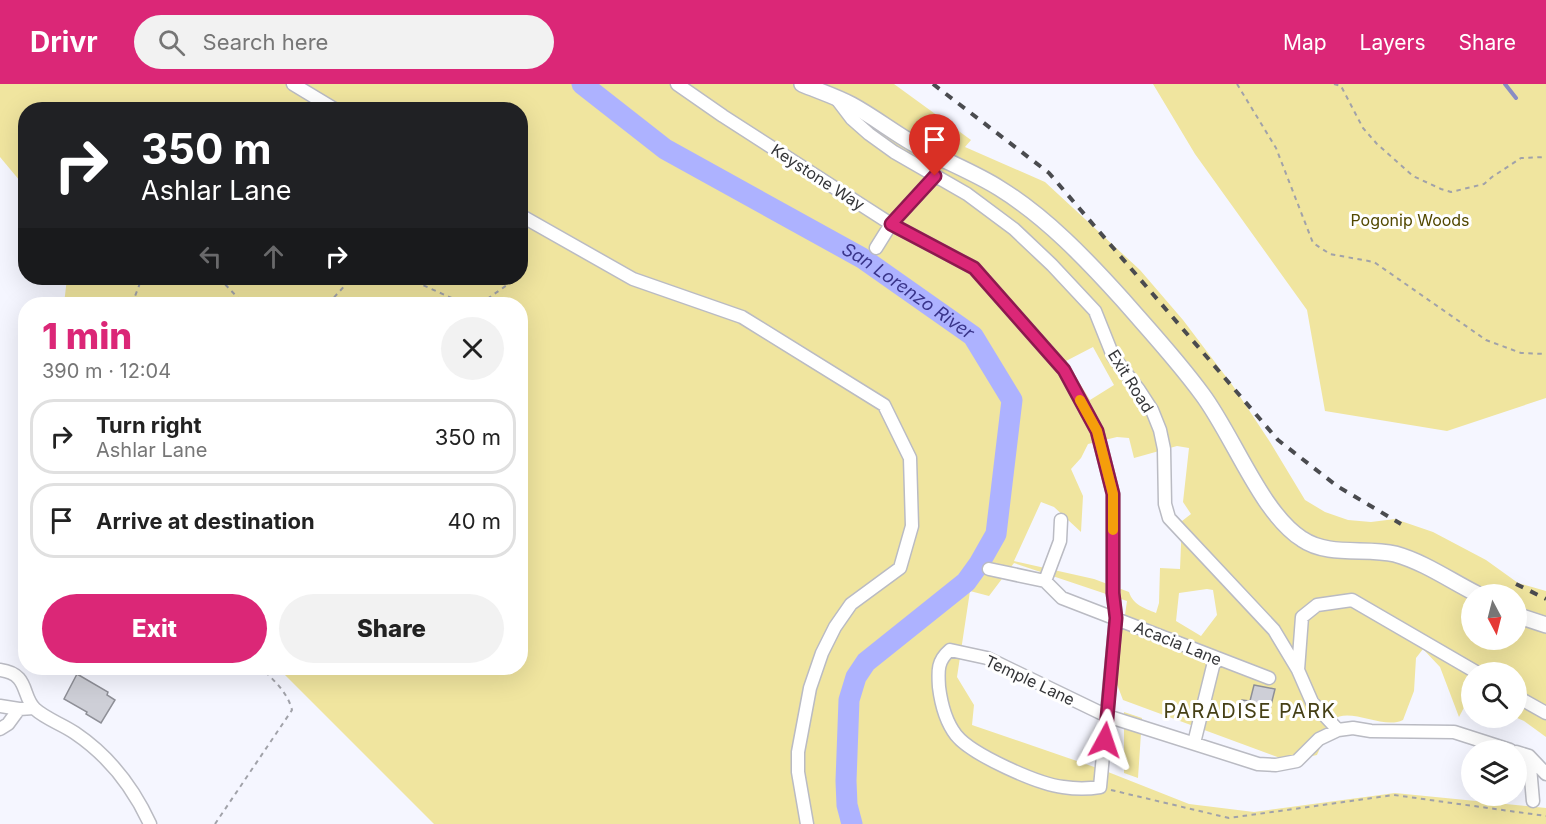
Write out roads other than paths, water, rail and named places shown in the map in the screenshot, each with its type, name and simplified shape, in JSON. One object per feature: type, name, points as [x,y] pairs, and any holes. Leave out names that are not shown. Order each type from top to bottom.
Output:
[{"type":"main road","points":[[802,84],[852,105],[933,155],[999,187],[1061,236],[1099,274],[1178,362],[1209,404],[1276,514],[1303,540],[1321,547],[1397,555],[1416,562],[1461,586]]},
{"type":"main road","points":[[1527,619],[1546,625]]},
{"type":"street","points":[[292,84],[322,102]]},
{"type":"street","name":"Keystone Way","points":[[677,84],[891,224],[974,268],[1064,370],[1097,431],[1113,494],[1113,593],[1116,618],[1100,787]]},
{"type":"street","name":"Exit Road","points":[[835,98],[868,135],[981,204],[1014,229],[1095,311],[1113,356],[1152,410],[1160,430],[1164,449],[1165,504],[1169,518],[1274,630],[1298,670],[1312,702],[1338,730]]},
{"type":"street","points":[[876,248],[891,224],[935,176]]},
{"type":"street","points":[[528,220],[633,279],[742,317],[884,405],[910,458],[912,526],[900,568],[851,604],[835,627],[822,653],[810,688],[798,752],[798,772],[807,824]]},
{"type":"street","points":[[1045,581],[1060,541],[1061,520]]},
{"type":"street","name":"Acacia Lane","points":[[989,569],[1045,581],[1062,598],[1269,678]]},
{"type":"street","points":[[1298,670],[1302,617],[1317,604],[1352,600],[1461,663]]},
{"type":"street","name":"Temple Lane","points":[[1100,787],[1085,789],[1062,787],[1039,781],[974,751],[956,735],[948,720],[940,698],[938,668],[943,656],[950,650],[987,658],[1107,716]]},
{"type":"street","points":[[1194,743],[1215,658]]},
{"type":"street","points":[[0,670],[8,671],[16,676],[24,686],[34,708],[74,732],[106,758],[132,788],[150,824]]},
{"type":"street","points":[[1527,702],[1546,713]]},
{"type":"street","points":[[0,706],[20,709],[34,708]]},
{"type":"street","points":[[0,729],[8,724],[20,709]]},
{"type":"street","points":[[1107,716],[1258,764],[1276,765],[1297,761],[1319,739],[1338,730],[1353,728],[1371,731],[1454,732],[1479,740]]},
{"type":"street","points":[[1529,756],[1546,774]]},
{"type":"street","points":[[1529,756],[1533,801]]},
{"type":"waterway","name":"San Lorenzo River","points":[[582,84],[665,149],[862,258],[973,336],[1012,400],[996,534],[966,582],[866,662],[856,677],[849,700],[846,781],[847,805],[852,824]]},
{"type":"waterway","points":[[1505,84],[1516,98]]},
{"type":"railway","points":[[933,84],[1049,173],[1278,440],[1337,486],[1401,524]]},
{"type":"railway","points":[[1527,590],[1546,599]]},
{"type":"district","name":"PARADISE PARK","points":[[1250,711]]},
{"type":"park label","name":"Pogonip Woods","points":[[1410,220]]}]
